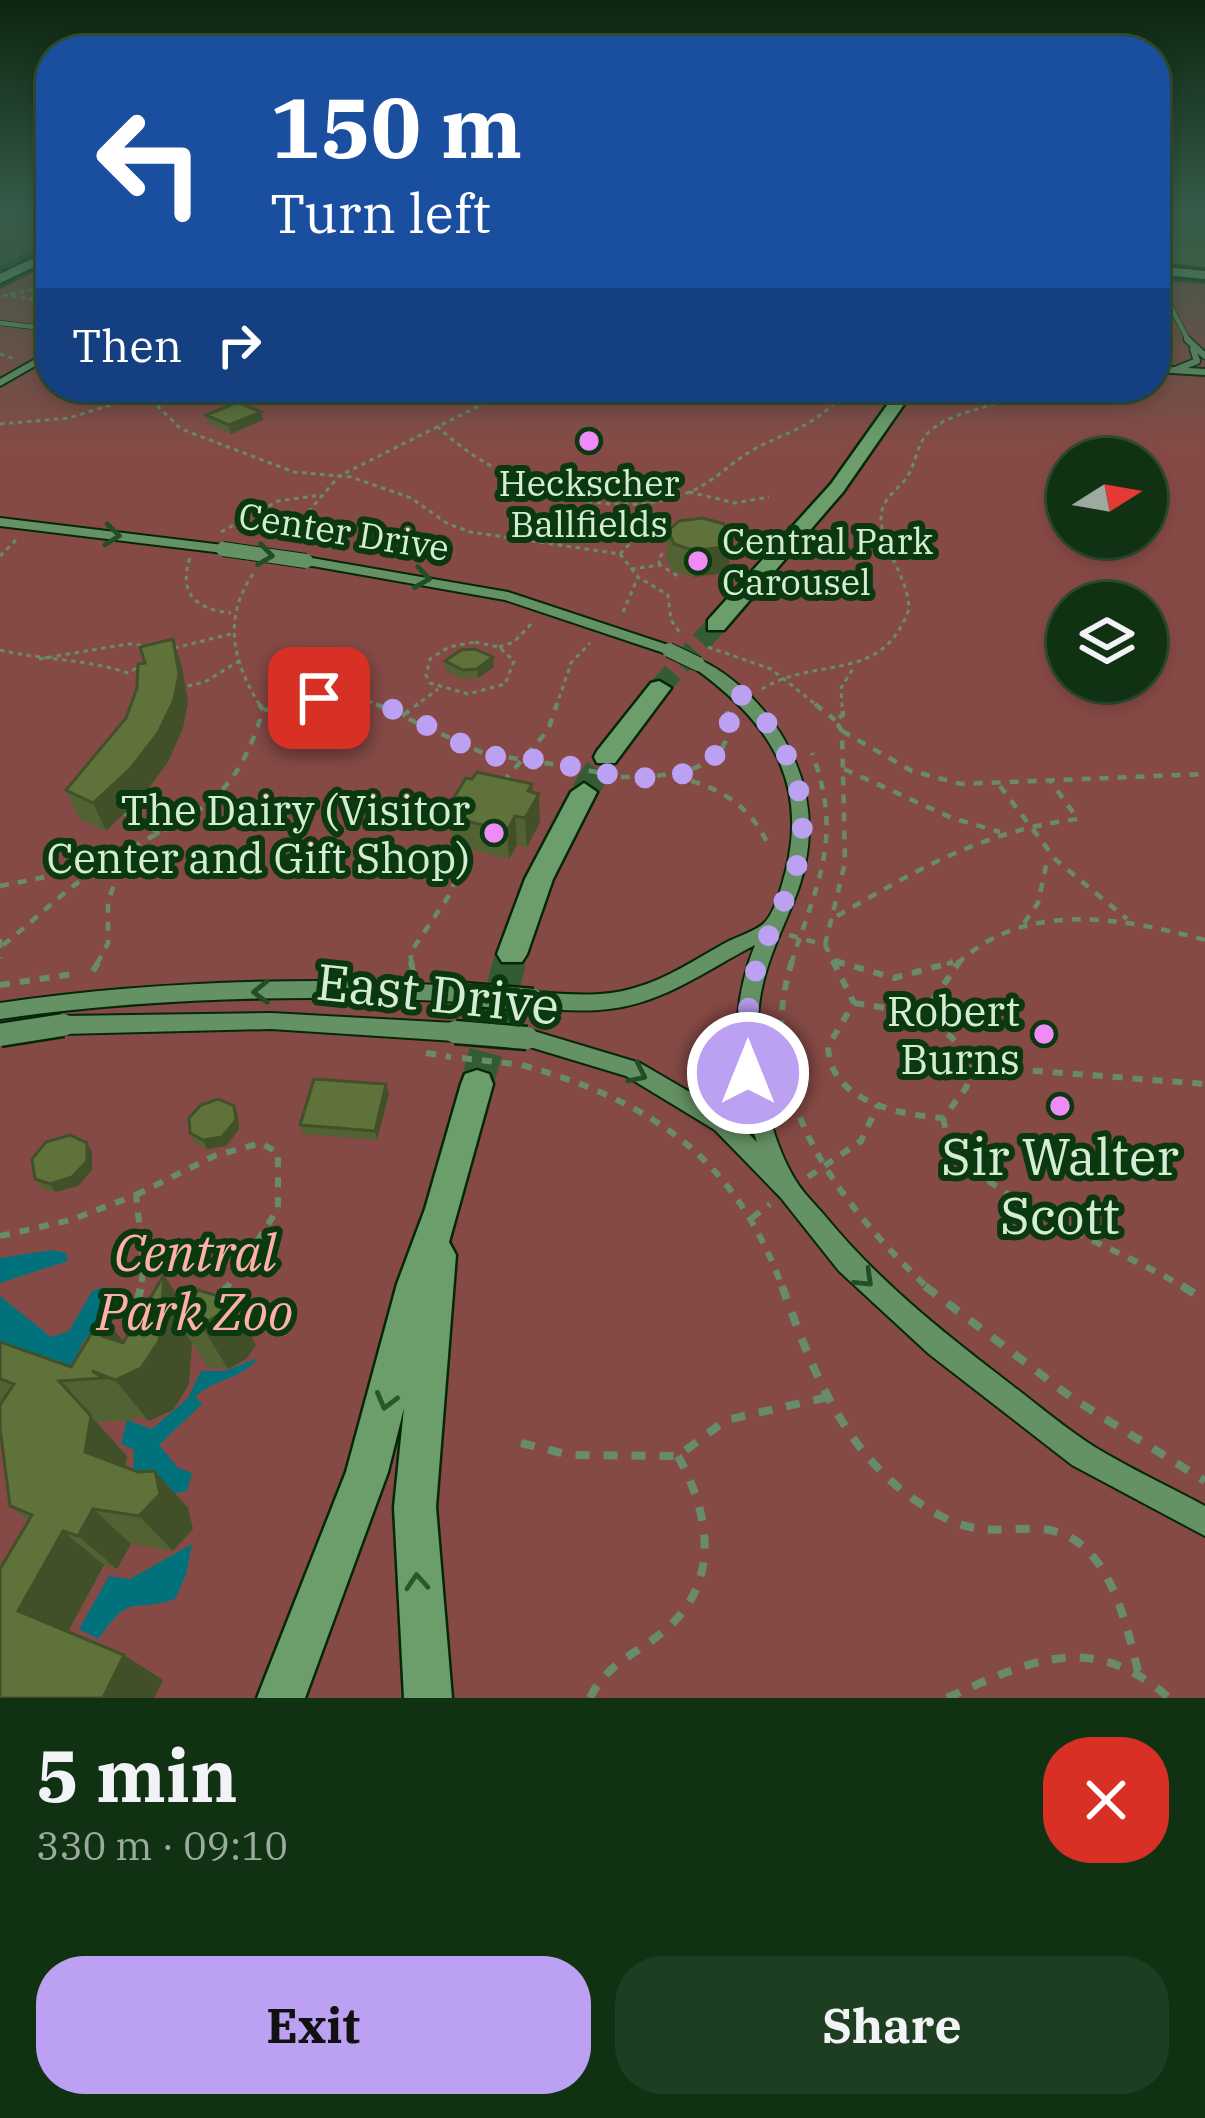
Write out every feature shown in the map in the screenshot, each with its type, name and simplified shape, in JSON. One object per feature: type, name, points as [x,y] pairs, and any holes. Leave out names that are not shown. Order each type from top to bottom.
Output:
[{"type":"main road","points":[[716,625],[837,488],[897,402]]},
{"type":"main road","points":[[613,767],[659,688]]},
{"type":"main road","points":[[512,954],[577,780]]},
{"type":"main road","points":[[281,1698],[367,1472],[416,1284],[443,1209],[477,1084]]},
{"type":"main road","points":[[428,1698],[415,1507],[443,1209]]},
{"type":"street","points":[[0,383],[36,362]]},
{"type":"street","points":[[1172,370],[1205,372]]},
{"type":"street","name":"Center Drive","points":[[0,522],[306,561],[508,596],[669,650],[703,655]]},
{"type":"street","points":[[703,655],[782,746],[802,804],[796,868],[780,932],[753,979],[747,1054],[755,1106],[789,1190]]},
{"type":"street","points":[[0,1010],[68,1000],[256,991],[415,991],[595,1003],[640,995],[733,944],[780,932]]},
{"type":"street","name":"East Drive","points":[[0,1036],[63,1025],[272,1021],[527,1038],[632,1069],[723,1123],[789,1190],[848,1263],[988,1386],[1118,1478],[1205,1522]]},
{"type":"lane","points":[[1170,303],[1195,363],[1172,370]]},
{"type":"lane","points":[[0,323],[36,327]]},
{"type":"lane","points":[[1193,349],[1205,356]]},
{"type":"path","points":[[3,295],[36,300]]},
{"type":"path","points":[[1170,348],[1178,350]]},
{"type":"path","points":[[0,424],[50,422],[122,402]]},
{"type":"path","points":[[156,402],[182,430],[295,472],[340,476],[410,498],[448,524],[472,532],[620,554],[644,529],[637,501]]},
{"type":"path","points":[[284,541],[340,476],[486,402]]},
{"type":"path","points":[[689,492],[739,457],[815,419],[831,402]]},
{"type":"path","points":[[835,720],[843,715],[841,688],[854,667],[890,643],[908,615],[908,591],[882,522],[882,504],[908,475],[927,433],[969,411],[1000,402]]},
{"type":"path","points":[[437,426],[473,457],[514,477],[592,497],[637,501],[689,492],[736,503],[769,497]]},
{"type":"path","points":[[660,565],[664,550]]},
{"type":"path","points":[[620,554],[638,578],[671,600],[671,620],[682,637]]},
{"type":"path","points":[[631,569],[660,565],[681,578]]},
{"type":"path","points":[[0,958],[1,942],[100,866],[200,813],[238,780],[252,754],[263,710],[239,661],[231,613],[259,567]]},
{"type":"path","points":[[623,612],[638,578]]},
{"type":"path","points":[[499,647],[518,638],[534,617]]},
{"type":"path","points":[[39,659],[128,644],[161,650],[200,646],[231,634]]},
{"type":"path","points":[[475,642],[508,653],[515,669],[503,685],[464,695],[438,689],[426,675],[430,659],[438,652],[475,642]]},
{"type":"path","points":[[494,795],[548,730],[571,663],[590,643]]},
{"type":"path","points":[[0,650],[39,659],[104,664],[128,673],[149,662]]},
{"type":"path","points":[[703,655],[746,657],[778,675],[835,720],[842,731],[926,777],[1000,786],[1205,774]]},
{"type":"path","points":[[167,694],[205,682],[239,661]]},
{"type":"path","points":[[668,775],[700,767],[716,757],[731,730],[725,704],[763,688],[778,675],[854,667]]},
{"type":"path","points":[[402,716],[432,698],[438,689]]},
{"type":"path","points":[[263,710],[354,694],[485,754],[520,760],[577,780],[613,767],[668,775],[730,796],[758,820],[770,848]]},
{"type":"path","points":[[825,945],[837,916],[850,838],[842,731]]},
{"type":"path","points":[[844,769],[952,818],[1005,833]]},
{"type":"path","points":[[837,916],[925,863],[1023,826],[1078,819],[1051,782]]},
{"type":"path","points":[[1000,786],[1048,857],[1128,919]]},
{"type":"path","points":[[108,808],[140,819],[160,835]]},
{"type":"path","points":[[415,991],[410,953],[450,894],[474,834]]},
{"type":"path","points":[[1022,925],[1038,903],[1048,857]]},
{"type":"path","points":[[93,971],[112,930],[108,898],[119,872],[108,862]]},
{"type":"path","points":[[0,886],[100,866]]},
{"type":"path","points":[[833,961],[869,976],[898,981],[918,978],[956,961],[994,934],[1022,925],[1128,919],[1205,940]]},
{"type":"path","points":[[780,932],[825,945],[854,1003]]},
{"type":"path","points":[[801,938],[781,1008],[783,1065],[798,1118],[822,1168],[853,1213],[949,1305],[1080,1403],[1205,1480]]},
{"type":"path","points":[[921,1017],[956,961]]},
{"type":"path","points":[[0,985],[73,974]]},
{"type":"path","points":[[854,1003],[948,1027],[973,1066]]},
{"type":"path","points":[[854,1003],[831,1035],[827,1056],[852,1090],[878,1105],[943,1118]]},
{"type":"path","points":[[451,1057],[522,1065],[592,1087],[668,1125],[711,1162],[752,1218],[828,1397],[862,1454],[915,1500],[983,1532],[1021,1526],[1055,1530],[1078,1543],[1094,1559],[1122,1608],[1138,1672]]},
{"type":"path","points":[[973,1066],[1205,1084]]},
{"type":"path","points":[[943,1118],[966,1088],[973,1066]]},
{"type":"path","points":[[752,1218],[856,1150],[873,1129],[878,1105]]},
{"type":"path","points":[[943,1118],[952,1149],[1029,1208],[1130,1255],[1205,1300]]},
{"type":"path","points":[[0,1236],[71,1220],[136,1195],[214,1156],[261,1143],[278,1153],[278,1209],[252,1256],[207,1312]]},
{"type":"path","points":[[128,1343],[144,1269],[136,1195]]},
{"type":"path","points":[[521,1443],[570,1455],[656,1460],[678,1456],[726,1420],[828,1397]]},
{"type":"path","points":[[590,1698],[606,1670],[633,1647],[670,1626],[701,1579],[708,1558],[706,1515],[678,1456]]},
{"type":"path","points":[[947,1698],[991,1678],[1060,1661],[1108,1659],[1138,1672],[1169,1698]]},
{"type":"green space","name":"Central Park Zoo","points":[[0,291],[36,291],[36,402],[1170,402],[1170,291],[1205,291],[1205,1698],[0,1698]]},
{"type":"water","points":[[53,1250],[66,1253],[68,1261],[0,1283],[0,1258]]},
{"type":"water","points":[[104,1287],[110,1312],[80,1347],[75,1373],[0,1371],[0,1296],[51,1337],[69,1331],[92,1291]]},
{"type":"water","points":[[258,1358],[244,1371],[195,1397],[202,1404],[159,1445],[178,1468],[192,1473],[187,1491],[170,1494],[133,1476],[134,1450],[121,1444],[127,1420],[152,1429],[188,1398],[201,1371],[225,1371]]},
{"type":"water","points":[[192,1544],[175,1599],[126,1609],[98,1639],[79,1629],[109,1576],[130,1579]]},
{"type":"building","points":[[238,402],[261,412],[229,425],[206,415]]},
{"type":"building","points":[[703,518],[724,524],[731,537],[721,547],[696,551],[674,544],[668,531],[679,521]]},
{"type":"building","points":[[173,639],[179,674],[174,700],[158,733],[131,768],[93,803],[66,790],[126,718],[137,688],[138,664],[145,663],[140,647]]},
{"type":"building","points":[[475,649],[493,657],[477,669],[463,670],[445,661],[461,650]]},
{"type":"building","points":[[477,772],[532,784],[528,791],[539,794],[525,818],[515,816],[507,831],[450,817],[454,810],[447,809],[466,778],[472,779]]},
{"type":"building","points":[[314,1079],[386,1084],[375,1131],[300,1125]]},
{"type":"building","points":[[218,1099],[234,1106],[236,1120],[222,1137],[203,1140],[190,1133],[189,1118],[201,1105]]},
{"type":"building","points":[[70,1135],[87,1143],[87,1161],[72,1177],[50,1184],[35,1179],[32,1159],[46,1142]]},
{"type":"building","points":[[164,1275],[159,1341],[141,1368],[115,1380],[92,1371],[103,1378],[59,1381],[91,1416],[85,1452],[138,1472],[155,1471],[160,1494],[139,1516],[93,1509],[78,1536],[63,1531],[18,1611],[124,1655],[103,1698],[0,1698],[0,1569],[32,1515],[10,1506],[0,1405],[14,1384],[0,1379],[0,1342],[71,1367],[101,1318],[107,1320],[102,1336],[123,1343]]},
{"type":"building","points":[[198,1290],[231,1300],[220,1314],[201,1325],[179,1324]]},
{"type":"tunnel","points":[[659,688],[716,625]]},
{"type":"tunnel","points":[[584,792],[606,757]]},
{"type":"tunnel","points":[[509,964],[512,954]]},
{"type":"tunnel","points":[[477,1084],[510,961]]},
{"type":"place","name":"Heckscher Ballfields","points":[[589,441]]},
{"type":"place","name":"Central Park Carousel","points":[[698,561]]},
{"type":"place","name":"The Dairy (Visitor Center and Gift Shop)","points":[[494,833]]},
{"type":"place","name":"Robert Burns","points":[[1044,1034]]},
{"type":"place","name":"Sir Walter Scott","points":[[1060,1106]]},
{"type":"route","points":[[319,698],[363,696],[485,754],[640,777],[710,763],[731,730],[725,704],[742,695],[782,746],[795,773],[804,819],[793,879],[753,979],[748,1073]]}]
